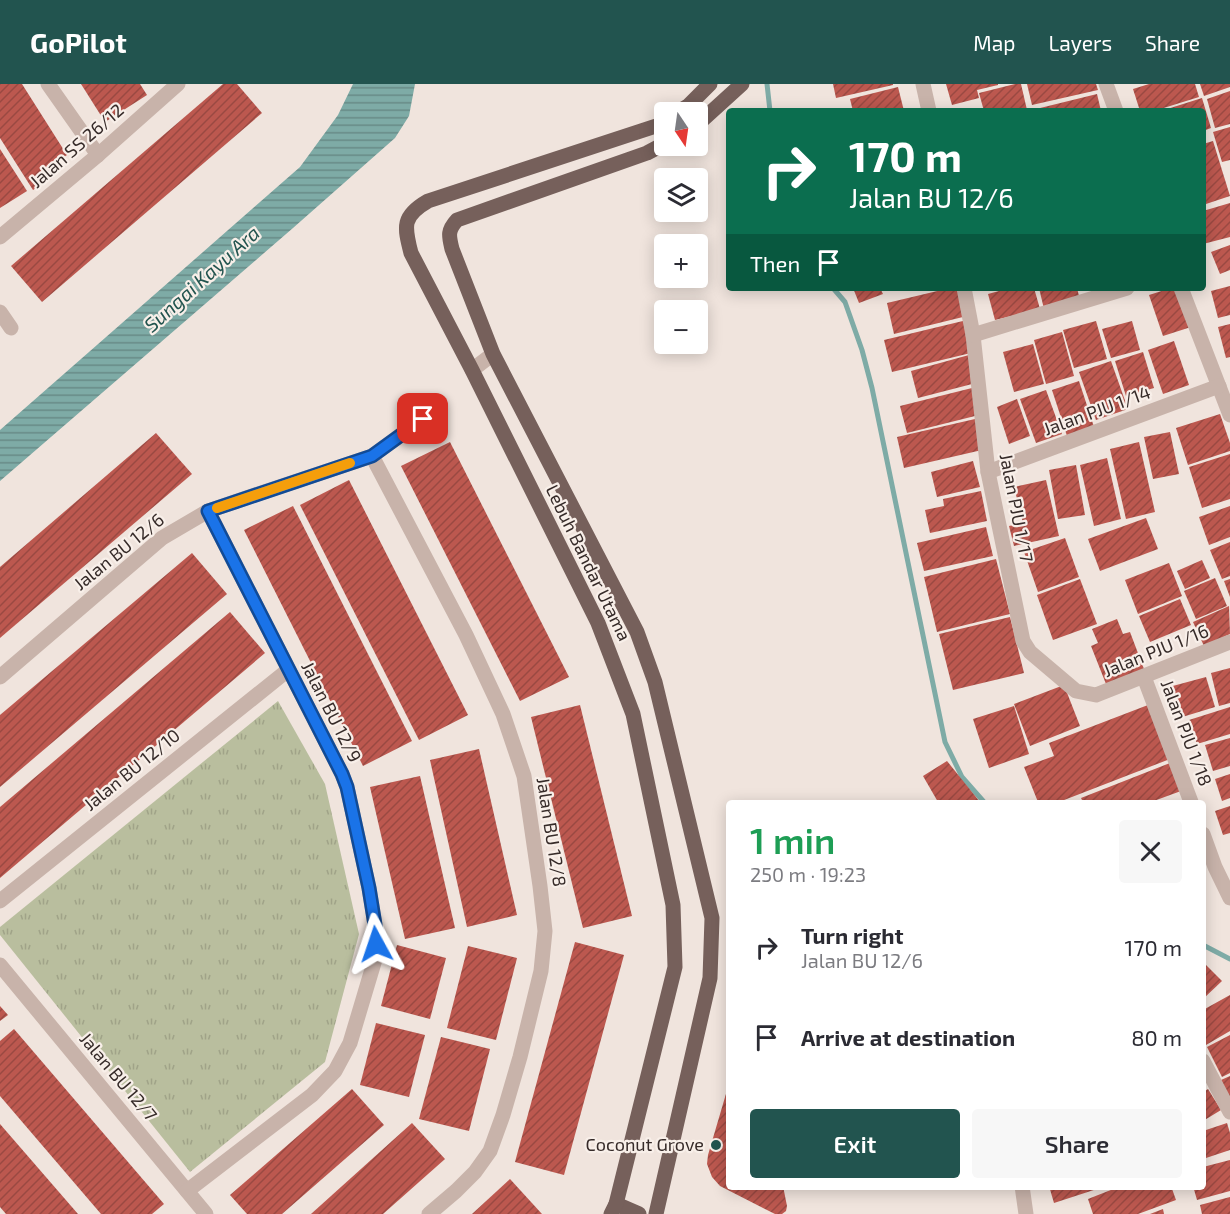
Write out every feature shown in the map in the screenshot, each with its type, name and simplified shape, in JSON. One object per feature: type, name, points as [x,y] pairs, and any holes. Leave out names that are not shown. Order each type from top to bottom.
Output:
[{"type":"main road","points":[[692,102],[710,84]]},
{"type":"main road","points":[[708,115],[742,84]]},
{"type":"main road","name":"Lebuh Bandar Utama","points":[[614,1209],[675,967],[673,905],[633,714],[598,623],[411,253],[406,237],[406,225],[415,209],[428,201],[654,127]]},
{"type":"main road","points":[[591,148],[597,170]]},
{"type":"main road","name":"Lebuh Bandar Utama","points":[[654,149],[457,220],[449,233],[452,249],[493,354],[637,632],[655,682],[712,918],[710,978],[656,1214]]},
{"type":"main road","points":[[614,1209],[639,1214]]},
{"type":"street","points":[[48,84],[98,155]]},
{"type":"street","name":"Jalan SS 26/12","points":[[0,237],[178,84]]},
{"type":"street","points":[[923,84],[928,108]]},
{"type":"street","points":[[1106,84],[1115,108]]},
{"type":"street","name":"Jalan PJU 1/17","points":[[965,291],[973,335],[988,472],[1023,641],[1030,652],[1076,691],[1096,695]]},
{"type":"street","points":[[973,335],[1117,291]]},
{"type":"street","points":[[1183,291],[1230,415]]},
{"type":"street","points":[[0,312],[11,328]]},
{"type":"street","points":[[472,370],[493,354]]},
{"type":"street","name":"Jalan PJU 1/14","points":[[988,472],[1219,386]]},
{"type":"street","name":"Jalan BU 12/6","points":[[0,677],[162,538],[208,511],[372,456],[440,407]]},
{"type":"street","name":"Jalan BU 12/8","points":[[372,456],[466,634],[503,714],[524,776],[545,931],[541,972],[523,1046],[490,1151],[475,1172],[429,1214]]},
{"type":"street","name":"Jalan BU 12/9","points":[[187,1191],[312,1095],[335,1071],[350,1043],[376,956],[376,931],[369,888],[347,787],[208,511]]},
{"type":"street","name":"Jalan PJU 1/16","points":[[1096,695],[1230,642]]},
{"type":"street","name":"Jalan BU 12/10","points":[[0,901],[288,670]]},
{"type":"street","name":"Jalan PJU 1/18","points":[[1144,677],[1190,800]]},
{"type":"street","points":[[1206,852],[1209,869],[1230,898]]},
{"type":"street","name":"Jalan BU 12/7","points":[[0,965],[206,1214]]},
{"type":"street","points":[[1206,1067],[1230,1112]]},
{"type":"street","points":[[1023,1190],[1026,1214]]},
{"type":"green space","points":[[278,701],[325,784],[359,934],[325,1062],[190,1172],[0,935],[0,927]]},
{"type":"water","name":"Sungai Kayu Ara","points":[[353,84],[415,84],[409,116],[395,138],[0,481],[0,430],[300,167],[338,115]]},
{"type":"building","points":[[0,84],[22,84],[67,155],[48,168],[54,177],[33,190],[0,138]]},
{"type":"building","points":[[81,84],[140,84],[147,95],[105,122]]},
{"type":"building","points":[[223,84],[237,84],[262,113],[42,302],[11,266]]},
{"type":"building","points":[[833,84],[893,84],[893,85],[836,98]]},
{"type":"building","points":[[946,84],[998,85],[977,90],[979,98],[952,105]]},
{"type":"building","points":[[1021,84],[1027,108],[983,108],[979,93]]},
{"type":"building","points":[[1027,84],[1096,84],[1098,90],[1032,105]]},
{"type":"building","points":[[1149,84],[1195,84],[1199,97],[1164,108],[1139,108],[1133,89]]},
{"type":"building","points":[[1200,84],[1230,84],[1230,87],[1204,96]]},
{"type":"building","points":[[898,87],[903,108],[852,108],[850,99]]},
{"type":"building","points":[[1230,91],[1230,124],[1215,128],[1207,99]]},
{"type":"building","points":[[1097,94],[1100,108],[1040,108]]},
{"type":"building","points":[[1202,98],[1205,108],[1170,108]]},
{"type":"building","points":[[1206,111],[1211,128],[1206,130]]},
{"type":"building","points":[[1230,127],[1230,160],[1222,162],[1213,132]]},
{"type":"building","points":[[1213,141],[1230,196],[1206,204],[1206,143]]},
{"type":"building","points":[[0,149],[27,191],[0,208]]},
{"type":"building","points":[[1230,203],[1230,237],[1206,243],[1206,210]]},
{"type":"building","points":[[1230,245],[1230,270],[1220,274],[1211,252]]},
{"type":"building","points":[[1230,286],[1230,315],[1218,318],[1211,291]]},
{"type":"building","points":[[854,291],[882,291],[883,294],[859,303]]},
{"type":"building","points":[[937,291],[961,291],[967,316],[894,334],[887,303]]},
{"type":"building","points":[[999,291],[1035,291],[1040,309],[995,320],[988,294]]},
{"type":"building","points":[[1040,291],[1078,291],[1080,300],[1044,309]]},
{"type":"building","points":[[1162,291],[1179,291],[1191,327],[1163,336],[1149,295]]},
{"type":"building","points":[[967,320],[975,352],[892,372],[884,340]]},
{"type":"building","points":[[1096,321],[1107,359],[1074,368],[1063,330]]},
{"type":"building","points":[[1132,321],[1140,350],[1111,358],[1102,329]]},
{"type":"building","points":[[1230,324],[1230,357],[1226,358],[1218,327]]},
{"type":"building","points":[[1062,332],[1074,376],[1046,384],[1034,340]]},
{"type":"building","points":[[1174,341],[1189,385],[1163,394],[1148,350]]},
{"type":"building","points":[[1033,344],[1044,384],[1014,392],[1003,352]]},
{"type":"building","points":[[1143,352],[1154,388],[1126,396],[1115,361]]},
{"type":"building","points":[[969,355],[976,383],[918,398],[911,371]]},
{"type":"building","points":[[1111,361],[1128,409],[1096,420],[1079,372]]},
{"type":"building","points":[[1079,381],[1095,430],[1068,439],[1052,390]]},
{"type":"building","points":[[972,388],[979,415],[907,433],[900,406]]},
{"type":"building","points":[[1046,390],[1062,434],[1036,443],[1020,399]]},
{"type":"building","points":[[1017,399],[1030,436],[1009,444],[997,407]]},
{"type":"building","points":[[1220,414],[1230,443],[1230,451],[1188,465],[1176,428]]},
{"type":"building","points":[[975,419],[982,450],[904,468],[897,437]]},
{"type":"building","points":[[1170,432],[1179,474],[1153,479],[1144,437]]},
{"type":"building","points":[[156,433],[192,474],[0,638],[0,567]]},
{"type":"building","points":[[450,442],[569,677],[520,701],[401,466]]},
{"type":"building","points":[[1139,442],[1155,512],[1126,519],[1110,449]]},
{"type":"building","points":[[1230,454],[1230,499],[1202,508],[1189,467]]},
{"type":"building","points":[[1107,458],[1121,519],[1094,526],[1080,465]]},
{"type":"building","points":[[973,461],[980,487],[937,497],[931,472]]},
{"type":"building","points":[[1076,465],[1085,515],[1058,519],[1049,470]]},
{"type":"building","points":[[349,480],[468,715],[419,740],[300,505]]},
{"type":"building","points":[[1046,480],[1059,536],[1014,546],[1009,526],[1023,523],[1014,487]]},
{"type":"building","points":[[981,491],[987,521],[930,533],[925,510],[944,506],[943,499]]},
{"type":"building","points":[[293,506],[412,741],[363,766],[244,530]]},
{"type":"building","points":[[1230,506],[1230,537],[1209,545],[1199,517]]},
{"type":"building","points":[[1146,518],[1158,549],[1100,571],[1088,539]]},
{"type":"building","points":[[986,527],[993,556],[924,571],[917,543]]},
{"type":"building","points":[[1065,538],[1079,577],[1038,592],[1024,552]]},
{"type":"building","points":[[1230,542],[1230,576],[1222,579],[1210,550]]},
{"type":"building","points":[[192,553],[227,594],[0,787],[0,715]]},
{"type":"building","points":[[996,559],[1010,614],[937,632],[924,577]]},
{"type":"building","points":[[1202,560],[1210,578],[1185,589],[1177,571]]},
{"type":"building","points":[[1169,563],[1182,596],[1138,614],[1125,580]]},
{"type":"building","points":[[1215,578],[1227,606],[1196,619],[1184,591]]},
{"type":"building","points":[[1080,579],[1097,624],[1053,640],[1037,595]]},
{"type":"building","points":[[1230,579],[1230,597],[1224,581]]},
{"type":"building","points":[[1180,599],[1191,625],[1150,642],[1139,616]]},
{"type":"building","points":[[1229,606],[1230,634],[1204,646],[1193,622]]},
{"type":"building","points":[[230,612],[265,653],[0,878],[0,807]]},
{"type":"building","points":[[1010,617],[1024,673],[953,690],[939,634]]},
{"type":"building","points":[[1117,619],[1123,634],[1130,632],[1144,669],[1106,684],[1091,646],[1098,643],[1092,629]]},
{"type":"building","points":[[1230,668],[1230,703],[1219,706],[1211,673]]},
{"type":"building","points":[[1206,677],[1215,707],[1179,718],[1169,687]]},
{"type":"building","points":[[1064,685],[1080,726],[1030,746],[1014,704]]},
{"type":"building","points":[[580,705],[632,916],[583,928],[531,717]]},
{"type":"building","points":[[1148,705],[1170,759],[1064,800],[1037,800],[1024,767],[1054,756],[1049,743]]},
{"type":"building","points":[[1014,706],[1029,754],[989,768],[973,719]]},
{"type":"building","points":[[1230,707],[1230,734],[1197,744],[1189,720]]},
{"type":"building","points":[[1230,738],[1230,766],[1213,771],[1205,745]]},
{"type":"building","points":[[479,749],[517,915],[467,927],[430,760]]},
{"type":"building","points":[[947,761],[978,800],[937,800],[923,776]]},
{"type":"building","points":[[1170,763],[1181,791],[1156,800],[1082,800],[1081,798]]},
{"type":"building","points":[[1230,774],[1230,798],[1222,801],[1215,779]]},
{"type":"building","points":[[420,776],[455,928],[405,939],[370,787]]},
{"type":"building","points":[[1230,806],[1230,833],[1223,835],[1215,811]]},
{"type":"building","points":[[575,942],[624,955],[564,1175],[515,1162]]},
{"type":"building","points":[[397,945],[446,958],[430,1019],[381,1006]]},
{"type":"building","points":[[468,946],[517,958],[496,1040],[447,1028]]},
{"type":"building","points":[[1206,965],[1222,981],[1206,996]]},
{"type":"building","points":[[1230,995],[1230,1031],[1206,1045],[1206,1008]]},
{"type":"building","points":[[0,1006],[8,1015],[0,1021]]},
{"type":"building","points":[[376,1023],[425,1035],[409,1097],[360,1085]]},
{"type":"building","points":[[14,1029],[164,1204],[152,1214],[101,1214],[0,1096],[0,1041]]},
{"type":"building","points":[[1230,1035],[1230,1073],[1222,1077],[1207,1047]]},
{"type":"building","points":[[441,1037],[490,1049],[469,1131],[419,1119]]},
{"type":"building","points":[[1230,1076],[1230,1100],[1221,1080]]},
{"type":"building","points":[[352,1089],[384,1125],[282,1214],[247,1214],[230,1195]]},
{"type":"building","points":[[1208,1089],[1221,1110],[1206,1119],[1206,1090]]},
{"type":"building","points":[[726,1094],[726,1189],[712,1177],[707,1164]]},
{"type":"building","points":[[412,1123],[445,1159],[383,1214],[311,1214]]},
{"type":"building","points":[[1227,1123],[1230,1133],[1230,1150],[1206,1158],[1206,1130]]},
{"type":"building","points":[[0,1124],[78,1214],[6,1214],[0,1207]]},
{"type":"building","points":[[1230,1160],[1230,1191],[1197,1200],[1194,1190],[1206,1190],[1206,1166]]},
{"type":"building","points":[[510,1179],[542,1214],[472,1214]]},
{"type":"building","points":[[728,1190],[784,1190],[786,1211],[782,1214],[775,1214]]},
{"type":"building","points":[[1050,1190],[1094,1190],[1054,1203]]},
{"type":"building","points":[[1111,1190],[1172,1190],[1176,1200],[1138,1214],[1093,1214],[1088,1199]]},
{"type":"building","points":[[1230,1197],[1230,1214],[1202,1214],[1200,1205]]},
{"type":"building","points":[[1163,1209],[1164,1214],[1150,1214]]},
{"type":"waterway","points":[[767,84],[770,108]]},
{"type":"waterway","points":[[836,291],[845,302],[862,350],[872,388],[945,742],[962,777],[982,800]]},
{"type":"waterway","points":[[1206,947],[1230,959]]},
{"type":"slow traffic","points":[[217,508],[350,463]]},
{"type":"place","name":"Coconut Grove","points":[[716,1145]]},
{"type":"route","points":[[376,944],[369,888],[347,787],[342,774],[208,511],[372,456],[423,419]]}]
